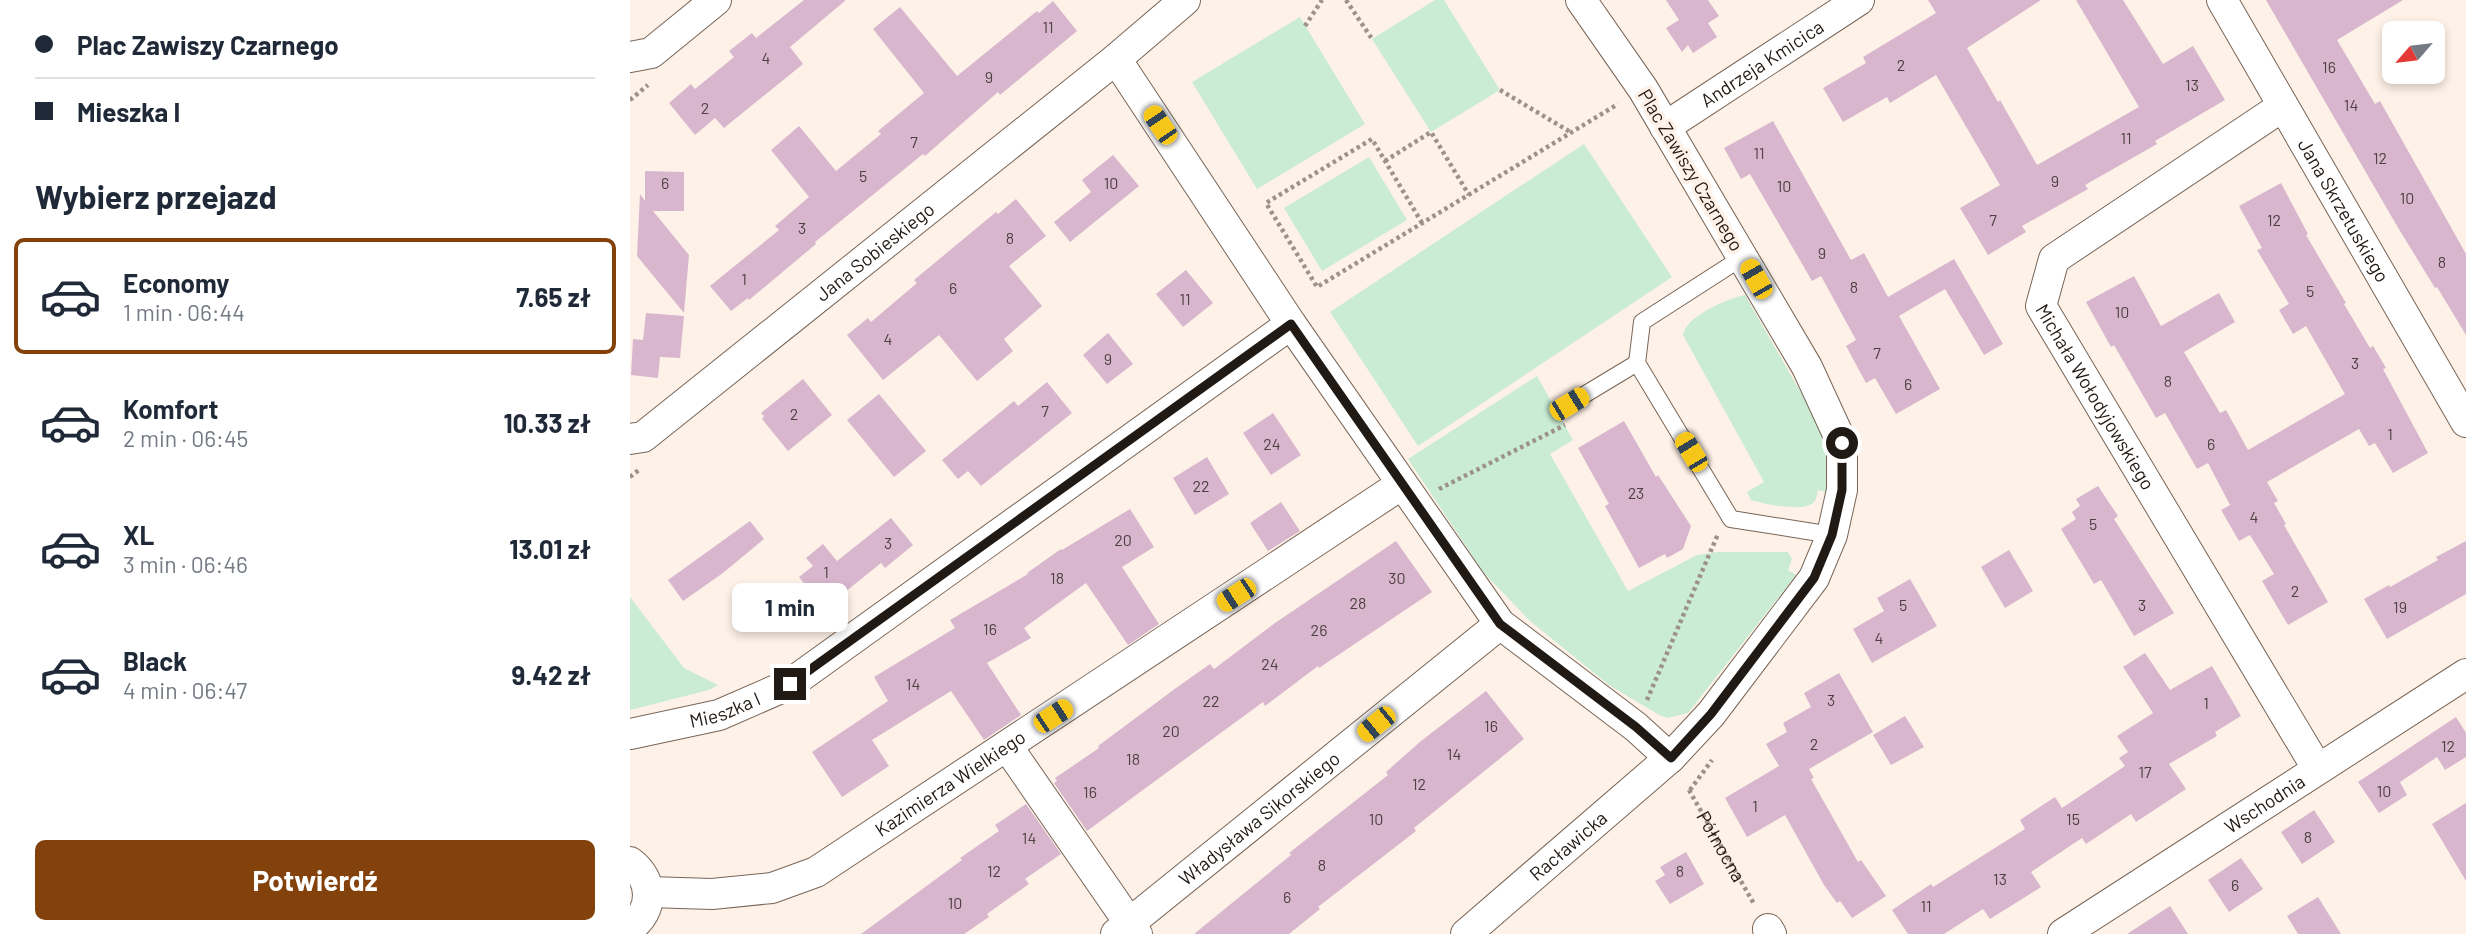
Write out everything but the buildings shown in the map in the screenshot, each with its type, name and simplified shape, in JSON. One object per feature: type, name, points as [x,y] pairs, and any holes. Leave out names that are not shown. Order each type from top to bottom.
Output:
[{"type":"street","points":[[630,57],[651,53],[716,0]]},
{"type":"street","points":[[1185,0],[1116,59],[1291,324],[1500,624],[1636,727],[1671,758]]},
{"type":"street","name":"Plac Zawiszy Czarnego","points":[[1581,0],[1643,89],[1743,257],[1807,367],[1842,443],[1842,490],[1832,535],[1814,578],[1711,714],[1671,758]]},
{"type":"street","name":"Andrzeja Kmicica","points":[[1665,127],[1859,0]]},
{"type":"street","name":"Jana Skrzetuskiego","points":[[2222,0],[2466,422]]},
{"type":"street","name":"Jana Sobieskiego","points":[[630,439],[643,437],[1116,59]]},
{"type":"street","name":"Michała Wołodyjowskiego","points":[[2283,106],[2054,259],[2041,306],[2317,768]]},
{"type":"street","name":"Mieszka I","points":[[630,734],[719,715],[790,684],[1291,324]]},
{"type":"street","name":"Kazimierza Wielkiego","points":[[649,892],[712,894],[772,888],[816,872],[1007,746],[1408,493]]},
{"type":"street","name":"Władysława Sikorskiego","points":[[1127,931],[1500,624]]},
{"type":"street","name":"Wschodnia","points":[[2063,934],[2466,674]]},
{"type":"street","points":[[1007,746],[1127,931]]},
{"type":"street","name":"Racławicka","points":[[1466,934],[1671,758]]},
{"type":"street","points":[[630,862],[645,880],[649,892],[642,918],[630,928]]},
{"type":"lane","points":[[1743,257],[1642,322],[1637,363],[1731,519],[1832,535]]},
{"type":"lane","points":[[1569,404],[1637,363]]},
{"type":"path","points":[[1305,26],[1322,0]]},
{"type":"path","points":[[1346,0],[1372,39]]},
{"type":"path","points":[[1422,223],[1372,139],[1266,203],[1317,287],[1643,89]]},
{"type":"path","points":[[1500,90],[1572,133]]},
{"type":"path","points":[[1385,161],[1431,132],[1469,195]]},
{"type":"path","points":[[1408,493],[1566,424],[1569,404]]},
{"type":"path","points":[[1636,727],[1714,538],[1731,519]]},
{"type":"path","name":"Północna","points":[[1671,758],[1769,932]]},
{"type":"path","points":[[1690,790],[1714,758]]},
{"type":"green space","points":[[1435,0],[1444,0],[1500,90],[1431,132],[1372,39]]},
{"type":"green space","points":[[1300,17],[1365,124],[1257,189],[1192,82]]},
{"type":"green space","points":[[1584,144],[1672,277],[1418,446],[1330,312]]},
{"type":"green space","points":[[1369,157],[1407,220],[1322,271],[1284,208]]},
{"type":"green space","points":[[1745,295],[1817,421],[1825,445],[1829,486],[1827,492],[1818,490],[1814,502],[1809,505],[1784,507],[1751,500],[1747,492],[1764,482],[1683,335],[1699,315],[1718,304]]},
{"type":"green space","points":[[1537,376],[1573,440],[1550,454],[1628,591],[1697,555],[1718,552],[1788,552],[1792,559],[1788,570],[1796,575],[1688,713],[1668,718],[1659,715],[1609,685],[1530,621],[1483,572],[1408,459]]},
{"type":"green space","points":[[630,597],[684,668],[718,685],[709,690],[630,710]]},
{"type":"route","points":[[790,684],[1291,324],[1500,624],[1636,727],[1671,758],[1711,714],[1814,578],[1832,535],[1842,490],[1842,443]]}]
